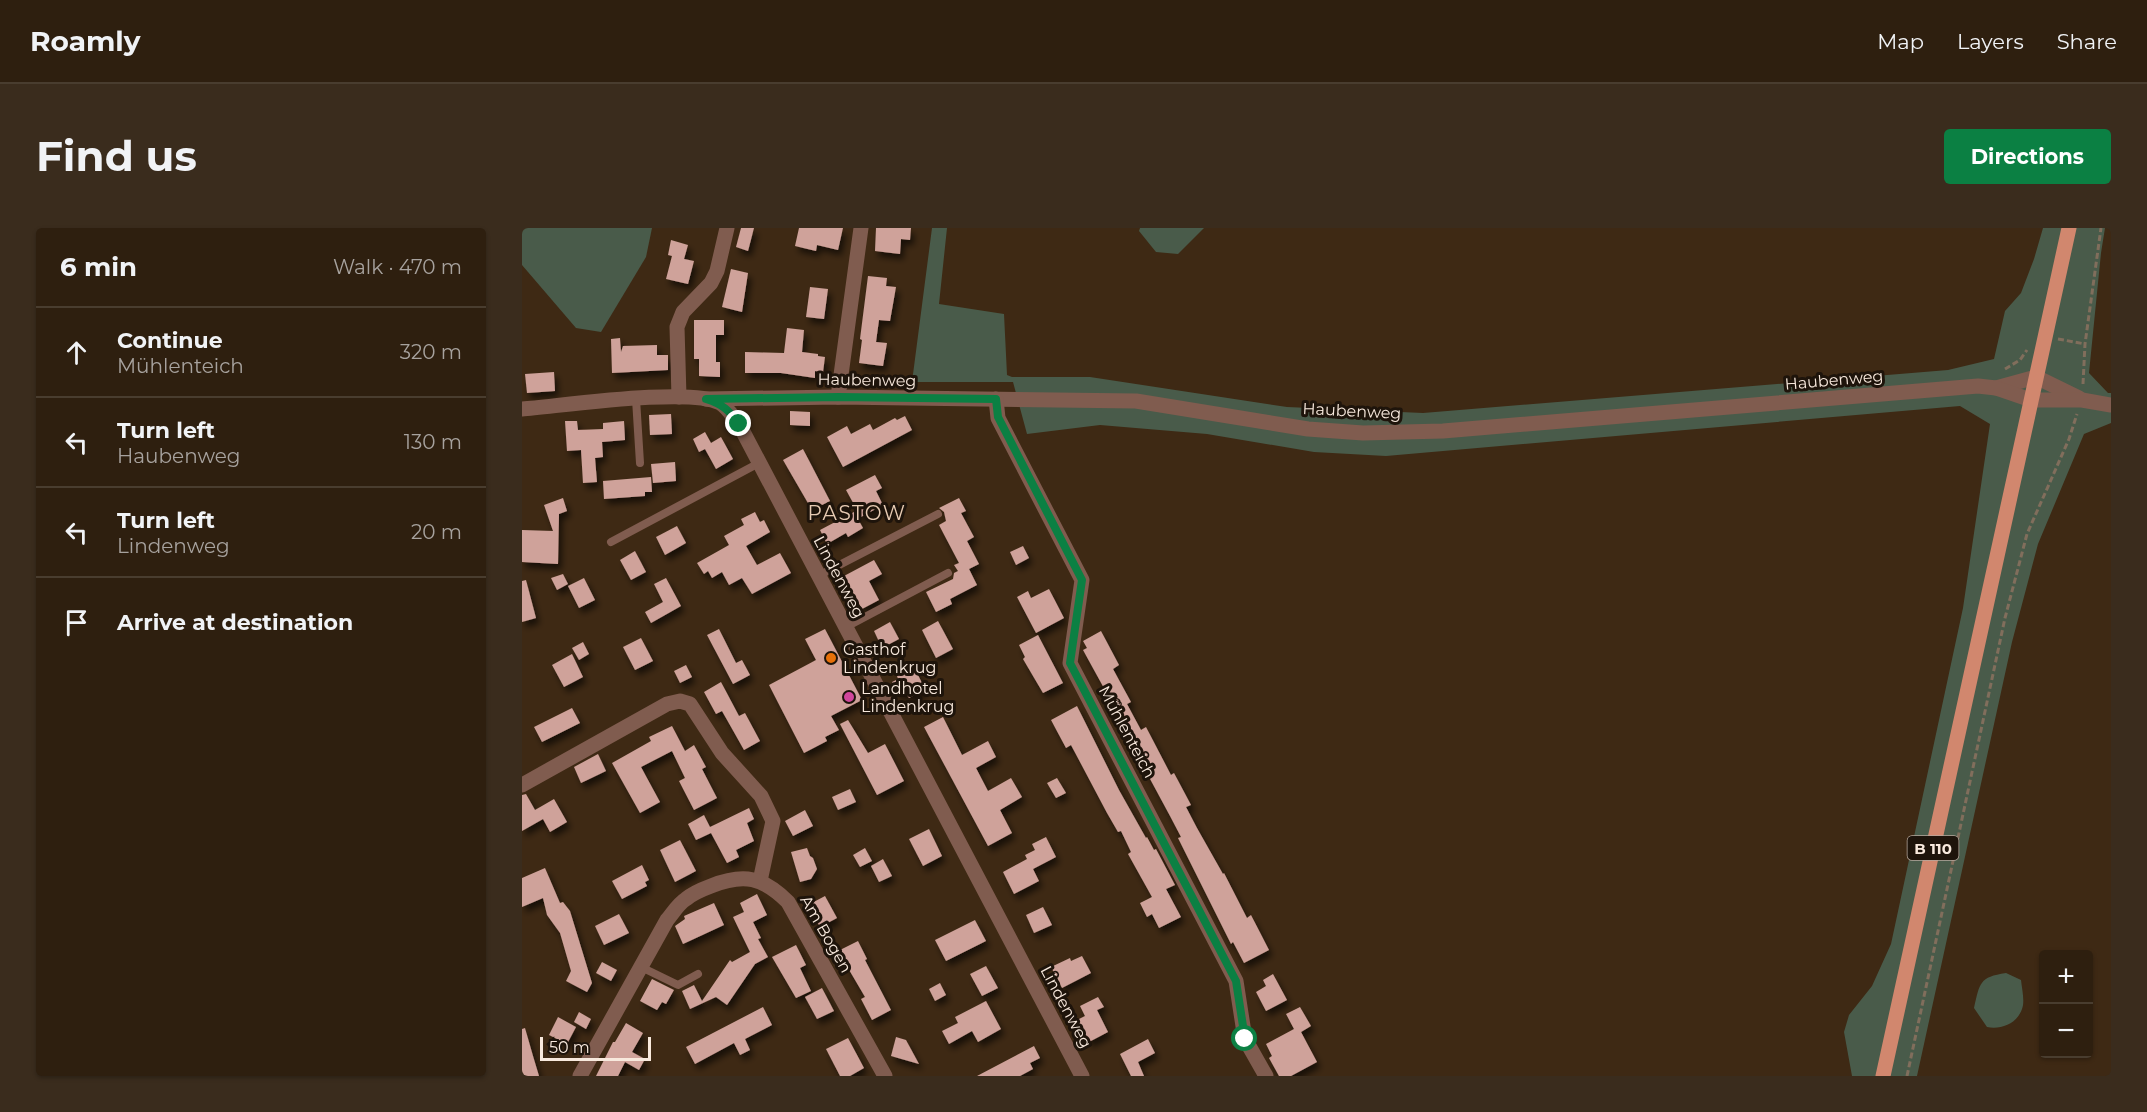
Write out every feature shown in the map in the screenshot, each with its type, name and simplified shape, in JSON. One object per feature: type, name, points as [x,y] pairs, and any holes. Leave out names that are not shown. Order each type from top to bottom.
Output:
[{"type":"main road","name":"B 110","points":[[1883,1076],[2069,228]]},
{"type":"street","points":[[679,397],[677,327],[683,312],[711,283],[717,271],[727,228]]},
{"type":"street","points":[[838,397],[861,228]]},
{"type":"street","points":[[2036,377],[2082,400],[2111,405]]},
{"type":"street","name":"Haubenweg","points":[[1996,388],[2036,377]]},
{"type":"street","name":"Haubenweg","points":[[706,399],[838,397],[1136,401],[1308,429],[1363,433],[1443,431],[1978,386],[1996,388],[2031,400],[2082,400]]},
{"type":"street","name":"Lindenweg","points":[[522,409],[679,397],[706,399],[730,411],[1082,1076]]},
{"type":"street","name":"Mühlenteich","points":[[996,399],[998,417],[1082,580],[1070,663],[1236,981],[1245,1039],[1266,1076]]},
{"type":"street","points":[[522,784],[667,704],[680,701],[690,704],[723,753],[762,796],[773,821],[760,880],[742,877],[724,880],[684,899],[667,920],[639,966],[580,1076]]},
{"type":"street","name":"Am Bogen","points":[[760,880],[776,890],[788,902],[885,1076]]},
{"type":"lane","points":[[636,399],[640,463]]},
{"type":"lane","points":[[611,542],[759,463]]},
{"type":"lane","points":[[818,576],[938,514]]},
{"type":"lane","points":[[846,628],[948,573]]},
{"type":"lane","points":[[639,966],[678,985],[698,974]]},
{"type":"path","points":[[1907,1076],[2005,618],[2027,534],[2069,439],[2082,400],[2085,344],[2101,228]]},
{"type":"green space","points":[[522,228],[652,228],[646,257],[601,332],[576,328],[522,265]]},
{"type":"green space","points":[[932,228],[947,228],[939,304],[1004,314],[1007,375],[1012,377],[1090,377],[1287,407],[1423,413],[1948,370],[1994,359],[2005,311],[2021,293],[2043,228],[2105,228],[2089,373],[2108,393],[2111,393],[2111,423],[2084,434],[2038,544],[2012,642],[1917,1076],[1852,1076],[1844,1032],[1849,1015],[1872,986],[1891,944],[1963,608],[1990,424],[1960,406],[1386,456],[1314,452],[1207,434],[1100,425],[1027,434],[1013,382],[912,382]]},
{"type":"green space","points":[[1140,228],[1204,228],[1178,254],[1156,252],[1139,231]]},
{"type":"green space","points":[[2006,973],[2021,980],[2022,1009],[2016,1019],[2008,1025],[1997,1028],[1987,1027],[1974,1008],[1980,987],[1986,979]]},
{"type":"building","points":[[741,228],[754,228],[748,251],[736,247]]},
{"type":"building","points":[[799,228],[843,228],[838,250],[817,245],[816,251],[795,246]]},
{"type":"building","points":[[876,228],[911,228],[910,240],[901,239],[900,254],[875,251]]},
{"type":"building","points":[[671,240],[688,245],[684,259],[694,261],[688,284],[666,279],[672,256],[668,255]]},
{"type":"building","points":[[731,269],[748,273],[742,312],[722,307]]},
{"type":"building","points":[[868,276],[887,278],[886,286],[896,287],[890,321],[879,320],[876,342],[887,343],[883,366],[859,363]]},
{"type":"building","points":[[810,287],[828,289],[824,319],[806,317]]},
{"type":"building","points":[[694,320],[724,320],[724,335],[716,335],[716,362],[720,362],[720,377],[699,376],[699,359],[694,359]]},
{"type":"building","points":[[787,328],[804,330],[802,352],[825,357],[823,372],[815,371],[815,378],[781,373],[745,373],[745,352],[784,353]]},
{"type":"building","points":[[620,338],[621,352],[623,346],[657,345],[657,355],[668,355],[668,370],[612,373],[611,339]]},
{"type":"building","points":[[554,372],[555,391],[527,393],[525,374]]},
{"type":"building","points":[[790,411],[810,412],[810,426],[790,425]]},
{"type":"building","points":[[671,414],[672,434],[650,435],[649,415]]},
{"type":"building","points":[[905,416],[912,430],[843,467],[827,437],[847,426],[851,434],[870,424],[873,430],[895,418],[897,420]]},
{"type":"building","points":[[565,421],[577,421],[578,430],[603,429],[603,423],[624,421],[625,440],[602,442],[603,457],[595,458],[597,482],[583,483],[581,450],[567,451]]},
{"type":"building","points":[[705,432],[711,443],[721,437],[733,459],[716,469],[705,449],[699,452],[693,439]]},
{"type":"building","points":[[803,449],[830,501],[812,510],[783,460]]},
{"type":"building","points":[[675,462],[676,481],[653,483],[651,464]]},
{"type":"building","points":[[875,475],[882,488],[876,491],[883,505],[861,517],[846,490]]},
{"type":"building","points":[[651,477],[652,492],[645,492],[645,496],[604,499],[603,481]]},
{"type":"building","points":[[563,498],[567,511],[559,514],[558,564],[522,562],[522,530],[553,531],[544,505]]},
{"type":"building","points":[[959,498],[966,511],[961,513],[974,537],[967,541],[979,564],[969,569],[977,585],[950,599],[952,604],[936,612],[926,592],[953,579],[954,573],[958,571],[954,565],[959,563],[939,525],[946,521],[944,512],[939,508]]},
{"type":"building","points":[[755,512],[760,522],[764,520],[770,532],[746,546],[757,565],[780,553],[791,573],[752,594],[742,578],[729,585],[722,572],[712,578],[708,571],[704,574],[697,563],[729,545],[724,536],[744,525],[741,519]]},
{"type":"building","points":[[854,512],[863,528],[848,537],[846,533],[827,544],[820,530]]},
{"type":"building","points":[[677,526],[686,543],[665,555],[656,537]]},
{"type":"building","points":[[1023,546],[1029,558],[1016,565],[1010,552]]},
{"type":"building","points":[[635,551],[646,572],[631,580],[620,560]]},
{"type":"building","points":[[874,560],[882,574],[869,581],[879,600],[862,609],[844,576]]},
{"type":"building","points":[[563,574],[568,584],[557,590],[551,578]]},
{"type":"building","points":[[584,578],[595,600],[579,608],[568,586]]},
{"type":"building","points":[[666,578],[681,606],[651,623],[645,612],[663,602],[654,584]]},
{"type":"building","points":[[526,580],[536,618],[522,622],[522,581]]},
{"type":"building","points":[[1049,589],[1064,618],[1036,633],[1017,597],[1028,591],[1031,598]]},
{"type":"building","points":[[938,621],[953,649],[936,658],[922,630]]},
{"type":"building","points":[[890,622],[899,639],[882,648],[874,631]]},
{"type":"building","points":[[719,629],[736,663],[742,660],[750,675],[733,684],[707,635]]},
{"type":"building","points":[[825,629],[862,700],[831,716],[839,730],[825,737],[827,741],[804,753],[769,685],[816,660],[805,639]]},
{"type":"building","points":[[1101,631],[1119,665],[1113,669],[1131,702],[1127,704],[1141,730],[1146,727],[1171,775],[1174,773],[1191,805],[1186,807],[1197,828],[1247,918],[1251,915],[1269,950],[1244,963],[1233,942],[1231,944],[1178,838],[1181,837],[1170,816],[1121,725],[1112,712],[1110,713],[1099,693],[1105,690],[1083,650],[1087,648],[1083,641]]},
{"type":"building","points":[[1038,635],[1063,683],[1043,693],[1023,659],[1025,657],[1019,645]]},
{"type":"building","points":[[641,638],[653,661],[635,670],[623,647]]},
{"type":"building","points":[[583,642],[589,654],[579,660],[572,648]]},
{"type":"building","points":[[572,654],[583,677],[564,687],[552,665]]},
{"type":"building","points":[[686,665],[692,677],[680,683],[674,671]]},
{"type":"building","points":[[914,667],[925,689],[909,698],[905,692],[899,695],[892,682],[898,679],[897,676]]},
{"type":"building","points":[[721,682],[739,716],[745,713],[760,741],[744,750],[722,711],[716,714],[704,692]]},
{"type":"building","points":[[1077,706],[1119,790],[1146,838],[1154,850],[1156,849],[1175,885],[1166,889],[1181,917],[1159,928],[1152,914],[1147,917],[1140,903],[1152,897],[1128,854],[1131,852],[1121,831],[1118,832],[1071,745],[1066,748],[1051,720]]},
{"type":"building","points":[[572,708],[580,723],[542,742],[534,727]]},
{"type":"building","points":[[943,717],[962,755],[988,741],[996,757],[976,768],[988,791],[1011,778],[1022,797],[1000,810],[1012,833],[988,846],[924,727]]},
{"type":"building","points":[[848,720],[868,753],[885,744],[904,781],[877,795],[840,724]]},
{"type":"building","points":[[672,726],[685,751],[694,745],[706,767],[702,769],[717,798],[694,810],[679,781],[685,778],[672,751],[641,767],[660,802],[640,813],[612,763],[651,741],[649,737]]},
{"type":"building","points":[[598,754],[606,771],[581,783],[574,767]]},
{"type":"building","points":[[1057,778],[1066,793],[1056,798],[1047,783]]},
{"type":"building","points":[[850,789],[856,802],[838,810],[832,797]]},
{"type":"building","points":[[526,794],[535,810],[554,799],[567,822],[550,832],[543,819],[522,831],[522,795]]},
{"type":"building","points":[[749,808],[754,819],[747,823],[754,841],[736,850],[739,857],[727,863],[711,833],[696,840],[688,824],[704,815],[710,827]]},
{"type":"building","points":[[805,810],[813,826],[793,836],[785,821]]},
{"type":"building","points":[[929,829],[942,856],[923,866],[909,839]]},
{"type":"building","points":[[1046,837],[1056,857],[1033,869],[1039,881],[1014,894],[1003,872],[1027,859],[1025,855],[1035,850],[1032,844]]},
{"type":"building","points":[[680,840],[696,871],[675,882],[660,850]]},
{"type":"building","points":[[807,848],[817,869],[811,879],[800,882],[791,852]]},
{"type":"building","points":[[865,848],[872,861],[860,867],[853,855]]},
{"type":"building","points":[[883,859],[892,876],[879,882],[871,866]]},
{"type":"building","points":[[642,865],[649,880],[645,882],[647,886],[622,899],[612,881]]},
{"type":"building","points":[[545,868],[560,903],[563,902],[570,911],[592,983],[587,992],[566,981],[571,971],[560,933],[547,915],[543,898],[522,907],[522,878]]},
{"type":"building","points":[[757,894],[767,915],[753,922],[761,938],[758,939],[768,957],[755,964],[727,1005],[716,997],[690,1009],[682,991],[694,985],[702,1001],[730,960],[732,962],[750,952],[733,917],[744,912],[740,903]]},
{"type":"building","points":[[825,896],[837,918],[820,927],[808,905]]},
{"type":"building","points":[[714,903],[724,925],[683,944],[675,926],[685,919],[684,916]]},
{"type":"building","points":[[1043,907],[1052,925],[1034,933],[1026,915]]},
{"type":"building","points":[[619,914],[629,933],[604,945],[595,926]]},
{"type":"building","points":[[975,920],[986,941],[946,961],[935,940]]},
{"type":"building","points":[[858,941],[867,959],[865,960],[891,1010],[872,1020],[861,999],[865,997],[838,951]]},
{"type":"building","points":[[796,945],[806,965],[800,968],[811,991],[796,998],[772,957]]},
{"type":"building","points":[[1082,956],[1091,973],[1062,988],[1051,967],[1070,958],[1071,961]]},
{"type":"building","points":[[602,962],[617,970],[611,981],[596,973]]},
{"type":"building","points":[[986,966],[998,988],[982,996],[970,974]]},
{"type":"building","points":[[1273,974],[1287,1000],[1266,1011],[1256,992],[1266,986],[1263,980]]},
{"type":"building","points":[[652,979],[674,990],[666,1004],[662,1002],[657,1010],[640,1001]]},
{"type":"building","points":[[940,983],[946,995],[935,1001],[929,989]]},
{"type":"building","points":[[822,988],[834,1011],[817,1019],[805,997]]},
{"type":"building","points":[[1098,997],[1104,1007],[1097,1010],[1108,1032],[1089,1042],[1077,1020],[1085,1016],[1080,1006]]},
{"type":"building","points":[[986,1001],[1001,1029],[978,1042],[972,1031],[949,1044],[942,1031],[958,1023],[955,1017]]},
{"type":"building","points":[[763,1007],[772,1025],[745,1039],[750,1050],[740,1055],[734,1043],[695,1064],[686,1047]]},
{"type":"building","points":[[1300,1007],[1311,1026],[1301,1032],[1317,1062],[1291,1076],[1279,1076],[1269,1058],[1272,1056],[1266,1044],[1294,1029],[1286,1014]]},
{"type":"building","points":[[579,1012],[591,1019],[586,1029],[574,1022]]},
{"type":"building","points":[[558,1017],[576,1027],[567,1044],[549,1035]]},
{"type":"building","points":[[626,1023],[643,1033],[632,1052],[645,1059],[639,1070],[625,1062],[618,1076],[596,1076],[613,1042]]},
{"type":"building","points":[[525,1028],[539,1076],[522,1076],[522,1029]]},
{"type":"building","points":[[896,1037],[906,1040],[919,1064],[891,1056]]},
{"type":"building","points":[[848,1038],[864,1068],[850,1076],[840,1076],[826,1049]]},
{"type":"building","points":[[1148,1039],[1155,1053],[1138,1062],[1144,1076],[1131,1076],[1120,1054]]},
{"type":"building","points":[[1034,1046],[1040,1058],[1030,1063],[1033,1069],[1020,1076],[977,1076]]},
{"type":"place","name":"Gasthof Lindenkrug","points":[[831,658]]},
{"type":"place","name":"Landhotel Lindenkrug","points":[[849,697]]},
{"type":"district","name":"PASTOW","points":[[857,513]]},
{"type":"route","points":[[739,424],[730,411],[706,399],[838,397],[996,399],[998,417],[1082,580],[1070,663],[1236,981],[1245,1039]]}]
